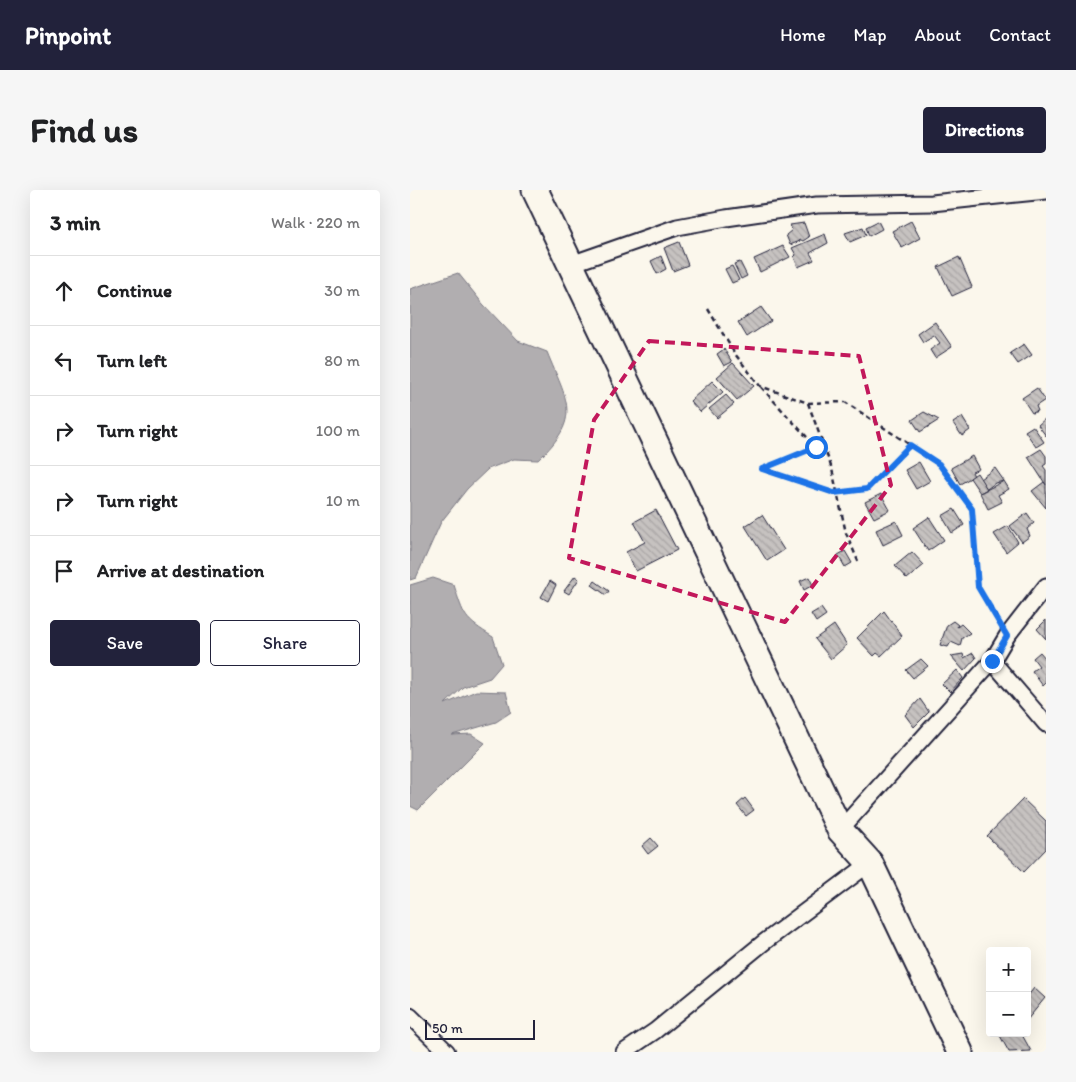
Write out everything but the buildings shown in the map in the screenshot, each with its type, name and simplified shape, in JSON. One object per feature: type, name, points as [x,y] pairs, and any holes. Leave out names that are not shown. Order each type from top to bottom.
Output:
[{"type":"main road","points":[[535,190],[840,830],[870,863],[960,1052]]},
{"type":"street","points":[[570,264],[677,227],[726,218],[817,205],[932,203],[1046,191]]},
{"type":"street","points":[[840,830],[992,661],[1007,636],[1046,586]]},
{"type":"street","points":[[992,661],[1046,724]]},
{"type":"street","points":[[624,1052],[655,1031],[763,943],[870,863]]},
{"type":"street","points":[[410,1016],[447,1052]]},
{"type":"path","points":[[708,309],[736,354],[760,386],[816,447],[762,469],[834,493],[867,489],[910,445]]},
{"type":"path","points":[[760,386],[808,403],[845,402],[939,464],[972,509],[978,587],[1007,636]]},
{"type":"path","points":[[808,403],[832,469],[846,533],[858,562]]},
{"type":"highlighted area","points":[[649,341],[859,356],[891,485],[785,622],[569,558],[594,420]]},
{"type":"shaded area","points":[[458,273],[483,304],[518,341],[547,352],[565,397],[566,420],[561,432],[552,445],[538,460],[514,459],[488,469],[467,489],[441,522],[416,578],[410,580],[410,289]]},
{"type":"shaded area","points":[[433,578],[454,585],[466,616],[476,626],[493,637],[502,664],[490,678],[463,687],[445,704],[476,691],[506,692],[511,712],[496,722],[452,735],[471,734],[485,743],[418,810],[410,806],[410,585]]},
{"type":"route","points":[[816,447],[762,469],[834,493],[867,489],[910,445],[939,464],[972,509],[978,587],[1007,636],[992,661]]}]
